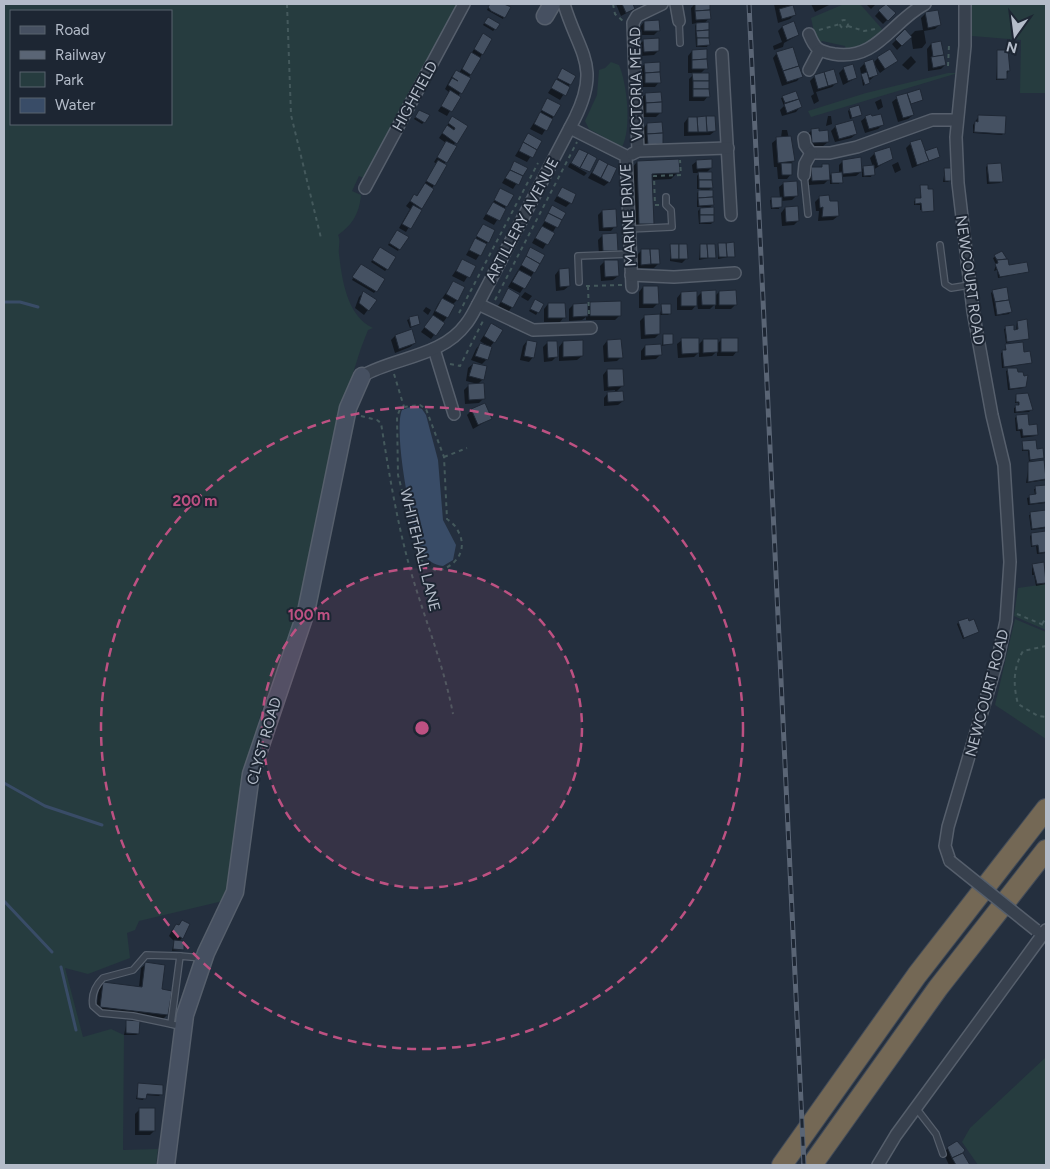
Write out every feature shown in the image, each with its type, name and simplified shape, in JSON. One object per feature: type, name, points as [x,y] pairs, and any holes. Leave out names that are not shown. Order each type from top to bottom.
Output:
[{"type":"highway","points":[[782,1165],[916,975],[1046,809]]},
{"type":"highway","points":[[812,1165],[938,988],[1046,850]]},
{"type":"street","name":"HIGHFIELD","points":[[365,188],[464,4]]},
{"type":"street","name":"ARTILLERY AVENUE","points":[[362,376],[434,350],[466,325],[478,304],[583,102],[589,82],[588,73],[564,4]]},
{"type":"street","name":"VICTORIA MEAD","points":[[638,151],[633,23],[636,16],[662,4]]},
{"type":"street","points":[[676,4],[679,21]]},
{"type":"street","points":[[812,33],[814,46],[819,51],[842,55],[860,53],[878,43],[885,26],[925,4]]},
{"type":"street","name":"NEWCOURT ROAD","points":[[878,1165],[916,1108],[1042,932],[950,861],[945,846],[948,828],[1009,619],[1010,562],[1004,465],[982,362],[970,285],[958,183],[957,120],[966,46],[965,4]]},
{"type":"street","points":[[809,70],[819,51]]},
{"type":"street","points":[[722,54],[731,215]]},
{"type":"street","points":[[811,153],[830,153],[857,146],[932,120],[957,120]]},
{"type":"street","name":"MARINE DRIVE","points":[[570,128],[626,156],[631,282],[735,273]]},
{"type":"street","points":[[804,138],[805,145],[811,153]]},
{"type":"street","points":[[626,156],[638,151],[728,148]]},
{"type":"street","points":[[804,175],[805,164],[811,153]]},
{"type":"street","points":[[478,304],[532,330],[590,328]]},
{"type":"street","points":[[434,350],[454,414]]},
{"type":"street","name":"CLYST ROAD","points":[[166,1165],[176,1026],[234,892],[251,774],[306,612],[347,413],[362,376]]},
{"type":"lane","points":[[679,21],[680,43]]},
{"type":"lane","points":[[804,175],[808,214]]},
{"type":"lane","points":[[629,229],[672,227],[671,210],[666,205],[666,197]]},
{"type":"lane","points":[[940,245],[944,284],[951,288],[970,285]]},
{"type":"lane","points":[[579,282],[578,256],[630,254]]},
{"type":"lane","points":[[180,956],[176,1026],[134,1016],[101,1014],[96,1011],[92,1001],[94,991],[103,978],[133,970],[146,955],[180,956],[205,958]]},
{"type":"lane","points":[[916,1108],[936,1134],[943,1154]]},
{"type":"path","points":[[287,4],[291,115],[321,238]]},
{"type":"path","points":[[613,4],[615,14],[620,20],[633,23]]},
{"type":"path","points":[[812,33],[840,24],[846,20],[848,26]]},
{"type":"path","points":[[840,24],[843,28],[848,26],[870,32],[885,26]]},
{"type":"path","points":[[948,66],[949,45]]},
{"type":"path","points":[[666,205],[655,205],[654,176],[681,175],[680,149]]},
{"type":"path","points":[[459,314],[539,161]]},
{"type":"path","points":[[579,282],[579,287],[631,282]]},
{"type":"path","points":[[588,286],[590,328]]},
{"type":"path","points":[[391,364],[404,407]]},
{"type":"path","points":[[420,405],[426,409],[444,457],[448,519],[459,531],[461,548],[456,562],[447,569],[436,571],[420,559],[398,475],[397,417],[400,409],[404,407],[420,405]]},
{"type":"path","name":"WHITEHALL LANE","points":[[347,413],[370,417],[381,423],[398,519],[411,572],[449,691],[453,714]]},
{"type":"path","points":[[444,457],[468,448]]},
{"type":"path","points":[[1009,619],[1018,614],[1046,626]]},
{"type":"path","points":[[1042,624],[1046,618]]},
{"type":"path","points":[[1046,646],[1023,651],[1014,674],[1018,704],[1038,716],[1046,718]]},
{"type":"green space","points":[[4,4],[461,4],[364,178],[359,176],[352,191],[361,195],[359,208],[348,227],[338,235],[340,264],[347,296],[357,315],[373,328],[368,330],[345,398],[301,596],[291,632],[261,712],[244,779],[227,900],[139,921],[135,930],[127,933],[130,958],[88,974],[65,968],[83,1037],[111,1029],[124,1035],[123,1150],[158,1149],[156,1165],[4,1165]]},
{"type":"green space","points":[[844,4],[860,4],[882,29],[881,33],[866,46],[846,49],[845,46],[822,41],[820,43],[815,36],[811,18]]},
{"type":"green space","points":[[972,4],[1046,4],[1046,93],[1020,93],[1021,40],[972,36]]},
{"type":"green space","points":[[611,62],[619,65],[626,94],[628,118],[622,147],[589,129],[585,121],[597,95],[599,70],[605,68]]},
{"type":"green space","points":[[948,73],[958,73],[811,117],[808,111],[866,93]]},
{"type":"green space","points":[[1046,584],[1046,630],[1014,616],[1018,588]]},
{"type":"green space","points":[[1015,619],[1046,632],[1046,739],[995,705]]},
{"type":"green space","points":[[1046,1057],[1046,1165],[978,1165],[962,1142],[970,1128]]},
{"type":"water","points":[[413,406],[422,409],[426,415],[438,460],[443,520],[456,545],[453,560],[443,566],[431,562],[424,554],[408,502],[401,458],[400,421],[402,410]]},
{"type":"building","points":[[490,4],[504,4],[511,7],[505,18],[491,11],[488,7]]},
{"type":"building","points":[[622,4],[633,4],[635,9],[626,13]]},
{"type":"building","points":[[695,4],[710,4],[710,10],[695,11]]},
{"type":"building","points":[[886,4],[896,13],[888,21],[878,10]]},
{"type":"building","points":[[793,5],[796,15],[782,19],[779,9]]},
{"type":"building","points":[[710,10],[711,19],[696,20],[695,11]]},
{"type":"building","points":[[938,10],[941,25],[928,28],[925,12]]},
{"type":"building","points":[[488,17],[500,24],[496,30],[484,23]]},
{"type":"building","points":[[659,20],[660,31],[644,31],[644,21]]},
{"type":"building","points":[[794,21],[799,35],[787,40],[782,26]]},
{"type":"building","points":[[709,22],[709,30],[696,31],[696,23]]},
{"type":"building","points":[[905,29],[912,37],[902,46],[895,39]]},
{"type":"building","points":[[709,30],[709,38],[697,38],[696,31]]},
{"type":"building","points":[[483,33],[492,39],[483,55],[474,49]]},
{"type":"building","points":[[659,38],[659,51],[644,52],[643,39]]},
{"type":"building","points":[[697,38],[709,38],[710,45],[697,46]]},
{"type":"building","points":[[941,41],[944,55],[933,57],[931,43]]},
{"type":"building","points":[[793,47],[799,66],[783,71],[776,52]]},
{"type":"building","points":[[707,49],[707,59],[692,60],[692,50]]},
{"type":"building","points":[[890,49],[898,61],[885,69],[877,57]]},
{"type":"building","points":[[997,50],[1008,50],[1010,71],[1007,71],[1007,79],[997,79]]},
{"type":"building","points":[[471,52],[481,58],[471,75],[462,69]]},
{"type":"building","points":[[944,55],[946,65],[933,68],[931,57]]},
{"type":"building","points":[[707,59],[708,69],[692,69],[692,60]]},
{"type":"building","points":[[873,59],[878,75],[869,78],[864,62]]},
{"type":"building","points":[[660,62],[660,72],[645,73],[644,63]]},
{"type":"building","points":[[853,64],[857,78],[848,81],[843,67]]},
{"type":"building","points":[[799,66],[803,77],[787,82],[783,71]]},
{"type":"building","points":[[562,68],[576,76],[571,85],[557,78]]},
{"type":"building","points":[[834,69],[838,83],[828,86],[824,72]]},
{"type":"building","points":[[456,70],[471,78],[462,94],[448,85],[452,78],[458,81],[452,77]]},
{"type":"building","points":[[660,72],[661,83],[645,83],[645,73]]},
{"type":"building","points":[[824,72],[828,86],[818,89],[814,75]]},
{"type":"building","points":[[867,72],[870,83],[865,85],[861,74]]},
{"type":"building","points":[[692,73],[709,73],[709,81],[693,81]]},
{"type":"building","points":[[556,79],[570,87],[566,96],[551,88]]},
{"type":"building","points":[[693,81],[709,81],[709,89],[693,89]]},
{"type":"building","points":[[693,89],[709,89],[710,97],[693,97]]},
{"type":"building","points":[[920,89],[923,100],[911,104],[907,93]]},
{"type":"building","points":[[450,90],[461,97],[452,112],[441,106]]},
{"type":"building","points":[[796,91],[799,99],[785,103],[782,96]]},
{"type":"building","points":[[661,92],[662,102],[646,103],[645,93]]},
{"type":"building","points":[[907,93],[914,115],[903,118],[896,96]]},
{"type":"building","points":[[547,98],[561,105],[554,117],[541,110]]},
{"type":"building","points":[[799,99],[802,107],[787,113],[784,104]]},
{"type":"building","points":[[662,102],[662,113],[646,113],[646,103]]},
{"type":"building","points":[[859,105],[862,115],[852,118],[849,108]]},
{"type":"building","points":[[419,110],[430,115],[425,123],[415,117]]},
{"type":"building","points":[[540,112],[553,119],[547,131],[534,124]]},
{"type":"building","points":[[871,114],[872,116],[881,114],[884,125],[869,129],[865,116]]},
{"type":"building","points":[[978,115],[1006,116],[1005,134],[974,132],[975,121],[978,122]]},
{"type":"building","points":[[452,116],[468,126],[457,144],[442,133],[447,125],[454,130],[455,128],[448,123]]},
{"type":"building","points":[[706,116],[715,116],[716,131],[707,132]]},
{"type":"building","points":[[706,116],[707,132],[698,132],[697,117]]},
{"type":"building","points":[[688,117],[697,117],[698,132],[688,132]]},
{"type":"building","points":[[853,120],[857,134],[839,139],[835,125]]},
{"type":"building","points":[[662,122],[663,133],[647,134],[647,123]]},
{"type":"building","points":[[819,128],[819,131],[828,130],[829,142],[812,143],[811,129]]},
{"type":"building","points":[[528,133],[542,141],[537,150],[523,142]]},
{"type":"building","points":[[663,133],[663,144],[648,145],[647,134]]},
{"type":"building","points":[[791,136],[795,161],[778,163],[776,137]]},
{"type":"building","points":[[921,139],[929,161],[917,165],[910,142]]},
{"type":"building","points":[[446,141],[457,146],[447,163],[437,157]]},
{"type":"building","points":[[523,142],[537,150],[533,158],[519,151]]},
{"type":"building","points":[[890,147],[893,159],[878,166],[874,152]]},
{"type":"building","points":[[937,147],[940,157],[929,161],[925,151]]},
{"type":"building","points":[[579,149],[588,153],[580,168],[571,163]]},
{"type":"building","points":[[588,153],[597,158],[590,172],[580,168]]},
{"type":"building","points":[[861,157],[862,172],[843,174],[842,160]]},
{"type":"building","points":[[599,159],[608,164],[601,178],[592,173]]},
{"type":"building","points":[[679,159],[680,173],[652,174],[654,224],[639,224],[637,161]]},
{"type":"building","points":[[712,159],[712,168],[697,169],[696,160]]},
{"type":"building","points":[[438,160],[447,165],[435,186],[426,181]]},
{"type":"building","points":[[514,161],[528,168],[523,176],[510,170]]},
{"type":"building","points":[[781,163],[792,163],[792,175],[782,175]]},
{"type":"building","points":[[1001,163],[1003,182],[989,182],[987,164]]},
{"type":"building","points":[[608,164],[617,168],[610,183],[601,178]]},
{"type":"building","points":[[822,164],[829,164],[830,180],[812,181],[811,167],[822,167]]},
{"type":"building","points":[[874,165],[875,175],[864,176],[863,166]]},
{"type":"building","points":[[944,168],[951,168],[951,181],[945,181]]},
{"type":"building","points":[[510,170],[523,176],[519,185],[505,178]]},
{"type":"building","points":[[698,172],[712,172],[712,180],[699,180]]},
{"type":"building","points":[[842,172],[843,183],[832,183],[831,173]]},
{"type":"building","points":[[699,180],[712,180],[713,188],[699,188]]},
{"type":"building","points":[[797,181],[798,196],[784,197],[783,182]]},
{"type":"building","points":[[425,183],[434,189],[422,209],[410,201],[414,194],[417,196]]},
{"type":"building","points":[[920,185],[928,185],[928,189],[933,189],[934,211],[922,212],[921,203],[915,204],[915,198],[921,198]]},
{"type":"building","points":[[562,187],[576,194],[572,204],[557,196]]},
{"type":"building","points":[[500,188],[514,195],[507,207],[494,200]]},
{"type":"building","points":[[698,190],[713,190],[713,197],[698,198]]},
{"type":"building","points":[[829,195],[830,201],[838,201],[839,216],[822,217],[823,207],[820,208],[819,196]]},
{"type":"building","points":[[713,197],[714,205],[699,206],[698,198]]},
{"type":"building","points":[[771,197],[782,197],[782,207],[772,208]]},
{"type":"building","points":[[493,202],[506,209],[500,221],[486,214]]},
{"type":"building","points":[[413,205],[422,210],[411,229],[402,224]]},
{"type":"building","points":[[552,205],[566,213],[562,220],[548,213]]},
{"type":"building","points":[[798,206],[799,221],[786,222],[785,207]]},
{"type":"building","points":[[714,207],[714,215],[700,215],[700,208]]},
{"type":"building","points":[[616,209],[617,227],[603,228],[602,210]]},
{"type":"building","points":[[548,213],[562,220],[558,228],[544,221]]},
{"type":"building","points":[[700,215],[714,215],[714,222],[700,223]]},
{"type":"building","points":[[483,224],[495,230],[489,243],[476,236]]},
{"type":"building","points":[[542,226],[555,233],[548,245],[535,238]]},
{"type":"building","points":[[397,230],[409,237],[400,250],[389,243]]},
{"type":"building","points":[[617,233],[618,251],[603,251],[602,234]]},
{"type":"building","points":[[475,238],[487,244],[481,256],[469,250]]},
{"type":"building","points":[[734,242],[735,257],[727,257],[726,243]]},
{"type":"building","points":[[718,243],[726,243],[727,257],[719,257]]},
{"type":"building","points":[[670,244],[679,244],[679,259],[671,259]]},
{"type":"building","points":[[679,244],[687,244],[688,259],[679,259]]},
{"type":"building","points":[[700,244],[707,244],[708,258],[700,258]]},
{"type":"building","points":[[707,244],[715,244],[716,258],[708,258]]},
{"type":"building","points":[[380,247],[396,257],[388,270],[372,260]]},
{"type":"building","points":[[530,247],[545,255],[540,264],[526,256]]},
{"type":"building","points":[[641,249],[650,249],[651,264],[641,265]]},
{"type":"building","points":[[650,249],[659,249],[660,264],[651,264]]},
{"type":"building","points":[[1002,251],[1007,259],[997,260],[994,255]]},
{"type":"building","points":[[526,256],[540,264],[535,273],[521,265]]},
{"type":"building","points":[[462,259],[476,266],[470,278],[456,271]]},
{"type":"building","points":[[1008,259],[1009,265],[1027,262],[1029,272],[1000,277],[995,264],[998,263],[997,260]]},
{"type":"building","points":[[604,260],[618,260],[619,276],[605,277]]},
{"type":"building","points":[[361,264],[385,279],[377,292],[352,277]]},
{"type":"building","points":[[569,268],[570,286],[560,287],[559,269]]},
{"type":"building","points":[[519,270],[532,277],[525,289],[512,282]]},
{"type":"building","points":[[453,281],[465,287],[458,301],[446,294]]},
{"type":"building","points":[[643,286],[658,286],[659,304],[643,304]]},
{"type":"building","points":[[1007,287],[1009,300],[995,302],[992,290]]},
{"type":"building","points":[[508,288],[520,295],[513,308],[501,302]]},
{"type":"building","points":[[716,290],[716,305],[702,305],[701,291]]},
{"type":"building","points":[[736,290],[737,305],[719,305],[719,291]]},
{"type":"building","points":[[363,291],[377,300],[369,311],[359,303]]},
{"type":"building","points":[[697,291],[697,306],[681,306],[681,292]]},
{"type":"building","points":[[442,298],[455,305],[448,318],[435,311]]},
{"type":"building","points":[[535,299],[544,304],[539,313],[530,309]]},
{"type":"building","points":[[1009,300],[1012,312],[997,315],[995,302]]},
{"type":"building","points":[[621,301],[621,316],[590,316],[590,302]]},
{"type":"building","points":[[548,303],[565,303],[566,318],[548,318]]},
{"type":"building","points":[[588,303],[588,316],[573,317],[573,304]]},
{"type":"building","points":[[661,304],[671,304],[671,314],[662,314]]},
{"type":"building","points":[[660,314],[660,334],[645,335],[644,315]]},
{"type":"building","points":[[418,315],[420,324],[411,327],[409,317]]},
{"type":"building","points":[[433,315],[445,323],[436,336],[424,327]]},
{"type":"building","points":[[1027,319],[1029,339],[1007,342],[1005,326],[1014,325],[1014,330],[1018,329],[1017,321]]},
{"type":"building","points":[[491,323],[503,330],[495,343],[484,336]]},
{"type":"building","points":[[412,329],[416,343],[399,349],[395,335]]},
{"type":"building","points":[[663,334],[673,334],[673,344],[663,345]]},
{"type":"building","points":[[681,338],[699,338],[699,353],[682,354]]},
{"type":"building","points":[[721,338],[738,338],[738,352],[721,352]]},
{"type":"building","points":[[621,339],[623,358],[608,358],[607,340]]},
{"type":"building","points":[[703,339],[718,339],[718,352],[703,353]]},
{"type":"building","points":[[527,340],[537,342],[534,358],[524,356]]},
{"type":"building","points":[[583,340],[583,356],[563,357],[563,341]]},
{"type":"building","points":[[547,341],[557,341],[558,357],[548,358]]},
{"type":"building","points":[[1023,342],[1024,352],[1030,351],[1032,363],[1004,367],[1002,350],[1006,350],[1005,344]]},
{"type":"building","points":[[480,343],[492,347],[488,360],[475,356]]},
{"type":"building","points":[[661,344],[662,355],[645,356],[645,345]]},
{"type":"building","points":[[473,363],[487,366],[484,380],[469,376]]},
{"type":"building","points":[[1007,368],[1017,368],[1018,372],[1023,372],[1024,376],[1028,375],[1026,387],[1010,389]]},
{"type":"building","points":[[607,369],[623,369],[624,386],[608,387]]},
{"type":"building","points":[[484,383],[485,399],[469,400],[468,384]]},
{"type":"building","points":[[623,391],[624,401],[608,402],[607,392]]},
{"type":"building","points":[[1028,393],[1033,410],[1016,412],[1015,405],[1019,405],[1019,402],[1016,402],[1016,394]]},
{"type":"building","points":[[485,403],[492,419],[478,425],[471,409]]},
{"type":"building","points":[[1028,414],[1029,425],[1037,424],[1038,435],[1023,436],[1022,429],[1018,430],[1016,415]]},
{"type":"building","points":[[1036,440],[1037,449],[1043,448],[1044,458],[1030,460],[1029,450],[1023,450],[1022,441]]},
{"type":"building","points":[[1044,460],[1046,479],[1028,482],[1028,462]]},
{"type":"building","points":[[1046,485],[1046,502],[1030,504],[1029,495],[1036,494],[1035,486]]},
{"type":"building","points":[[1046,510],[1046,527],[1032,529],[1030,512]]},
{"type":"building","points":[[1046,531],[1046,552],[1039,553],[1038,545],[1032,546],[1031,533]]},
{"type":"building","points":[[1044,562],[1046,583],[1037,584],[1032,564]]},
{"type":"building","points":[[968,618],[969,621],[974,619],[979,632],[964,638],[958,621]]},
{"type":"building","points":[[182,920],[190,924],[183,939],[172,931],[176,924],[179,925]]},
{"type":"building","points":[[174,940],[184,941],[184,950],[173,949]]},
{"type":"building","points":[[145,962],[165,965],[162,989],[172,991],[168,1015],[100,1007],[103,982],[142,987]]},
{"type":"building","points":[[126,1020],[140,1021],[139,1034],[126,1033]]},
{"type":"building","points":[[138,1083],[163,1085],[163,1095],[147,1094],[146,1099],[137,1098]]},
{"type":"building","points":[[139,1108],[155,1108],[155,1131],[139,1131]]},
{"type":"building","points":[[957,1141],[965,1150],[963,1153],[952,1158],[947,1147]]},
{"type":"building","points":[[963,1153],[970,1165],[956,1165],[952,1158]]},
{"type":"waterway","points":[[4,302],[20,302],[38,307]]},
{"type":"waterway","points":[[4,783],[45,806],[102,825]]},
{"type":"waterway","points":[[4,901],[52,952]]},
{"type":"waterway","points":[[61,967],[76,1030]]},
{"type":"railway","points":[[749,4],[804,1165]]}]
